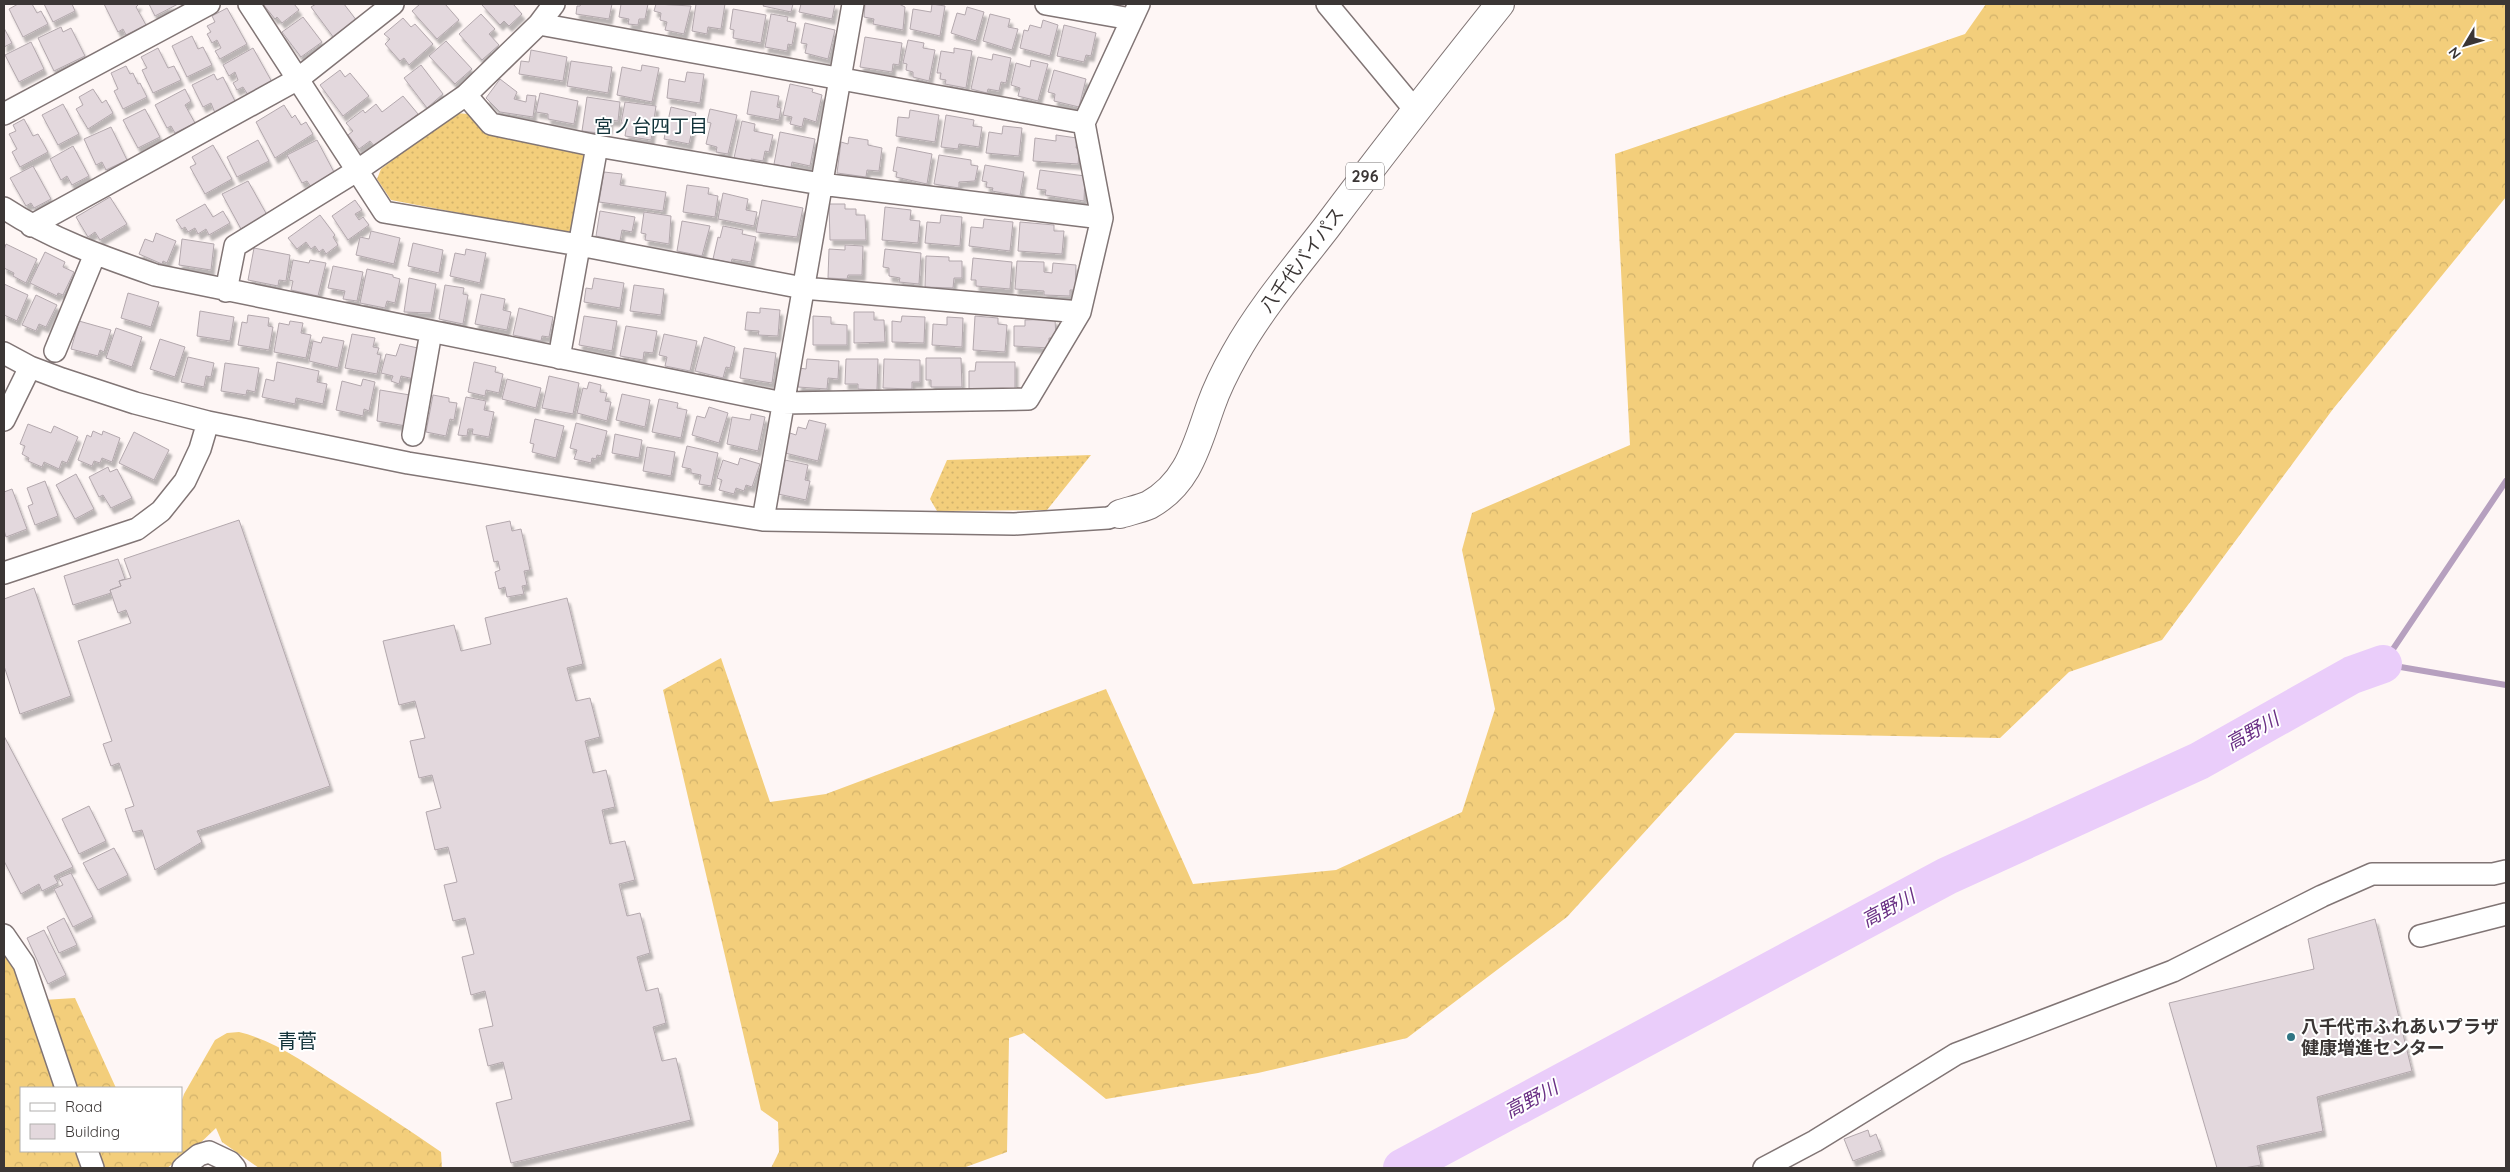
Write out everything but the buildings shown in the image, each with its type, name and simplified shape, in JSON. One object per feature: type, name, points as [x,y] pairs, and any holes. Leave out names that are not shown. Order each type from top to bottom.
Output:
[{"type":"highway","name":"八千代バイパス","points":[[1120,514],[1148,505],[1170,489],[1186,471],[1196,452],[1211,404],[1238,348],[1286,279],[1415,110],[1500,4]]},
{"type":"street","points":[[4,114],[209,4]]},
{"type":"street","points":[[249,4],[384,212],[579,245],[803,288],[1080,312]]},
{"type":"street","points":[[31,226],[298,79],[393,4]]},
{"type":"street","points":[[226,291],[235,246],[358,170],[466,95],[539,24],[554,4]]},
{"type":"street","points":[[763,520],[853,4]]},
{"type":"street","points":[[4,208],[31,226],[95,254],[155,275],[783,403],[1028,399],[1080,312],[1102,218],[1084,122],[1135,11],[1046,4]]},
{"type":"street","points":[[1327,4],[1415,110]]},
{"type":"street","points":[[539,24],[1084,122]]},
{"type":"street","points":[[466,95],[491,124],[597,146],[821,184],[1102,218]]},
{"type":"street","points":[[559,358],[597,146]]},
{"type":"street","points":[[55,351],[95,254]]},
{"type":"street","points":[[413,435],[431,332]]},
{"type":"street","points":[[4,353],[30,367],[135,403],[208,422],[408,463],[763,520],[1014,524],[1108,518],[1120,514]]},
{"type":"street","points":[[4,420],[30,367]]},
{"type":"street","points":[[4,573],[137,529],[161,511],[185,481],[200,449],[208,422]]},
{"type":"street","points":[[1764,1168],[1815,1141],[1956,1054],[2173,970],[2322,896],[2372,874],[2493,874],[2506,871]]},
{"type":"street","points":[[2420,936],[2506,914]]},
{"type":"street","points":[[4,935],[24,964],[66,1087]]},
{"type":"street","points":[[87,1152],[93,1168]]},
{"type":"street","points":[[183,1168],[199,1155],[209,1152],[230,1162],[235,1168]]},
{"type":"green space","points":[[1986,4],[2506,4],[2506,197],[2333,409],[2162,640],[2069,672],[2000,738],[1735,733],[1567,917],[1407,1038],[1258,1073],[1106,1099],[1024,1033],[1009,1038],[1007,1152],[963,1168],[771,1168],[779,1152],[778,1122],[761,1110],[663,690],[721,658],[770,802],[826,794],[1106,689],[1193,884],[1336,870],[1462,812],[1495,709],[1462,550],[1472,513],[1630,445],[1615,154],[1965,34]]},
{"type":"green space","points":[[454,113],[469,114],[485,134],[580,150],[588,161],[574,229],[564,233],[391,200],[377,179],[381,169]]},
{"type":"green space","points":[[1091,455],[1047,510],[937,511],[930,499],[947,460]]},
{"type":"green space","points":[[4,948],[15,968],[55,1087],[20,1087],[20,1152],[76,1152],[81,1168],[4,1168]]},
{"type":"green space","points":[[75,998],[116,1087],[73,1087],[43,1000]]},
{"type":"green space","points":[[239,1032],[253,1036],[291,1054],[404,1126],[441,1152],[442,1168],[259,1168],[222,1142],[216,1128],[195,1148],[167,1168],[101,1168],[95,1152],[182,1152],[182,1100],[184,1094],[215,1040],[227,1033]]},
{"type":"waterway","points":[[2506,481],[2383,664],[2506,685]]},
{"type":"waterway","name":"高野川","points":[[1402,1168],[1947,876],[2199,761],[2352,675],[2383,664]]},
{"type":"place","name":"八千代市ふれあいプラザ 健康増進センター","points":[[2291,1037]]},
{"type":"district","name":"宮ノ台四丁目","points":[[651,126]]},
{"type":"district","name":"青菅","points":[[297,1041]]}]
